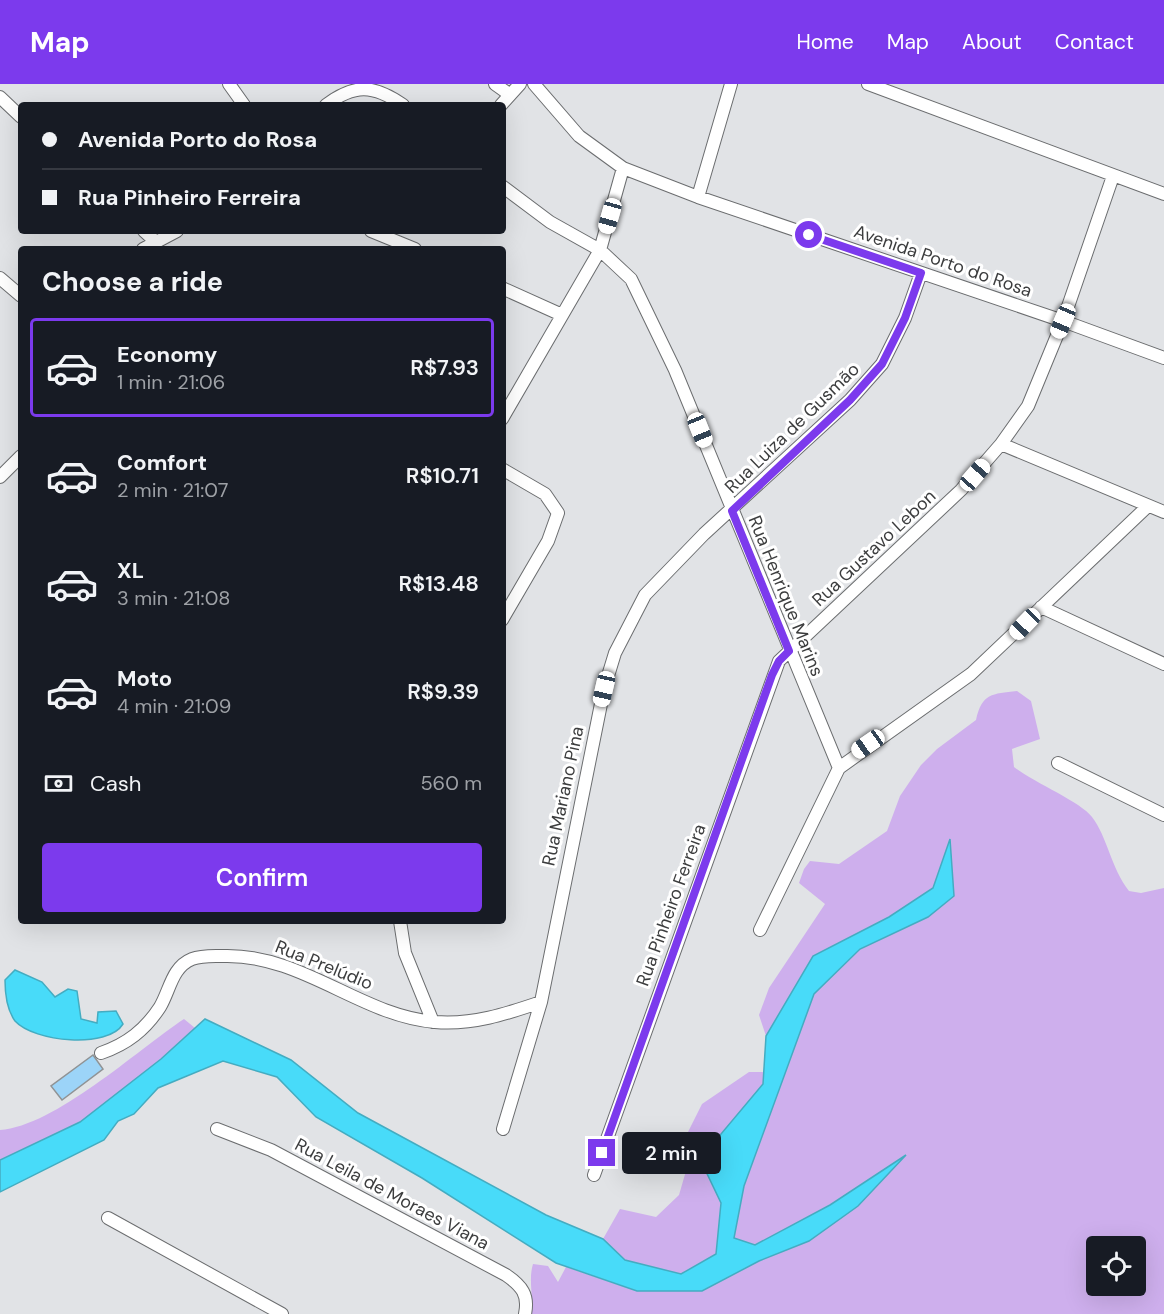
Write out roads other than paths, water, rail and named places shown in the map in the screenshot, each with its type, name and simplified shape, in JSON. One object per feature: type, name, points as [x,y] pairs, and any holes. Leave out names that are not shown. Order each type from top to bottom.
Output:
[{"type":"street","points":[[229,84],[242,102]]},
{"type":"street","points":[[330,102],[346,88],[363,84],[377,87],[399,102]]},
{"type":"street","points":[[495,84],[509,94]]},
{"type":"street","points":[[503,102],[520,84]]},
{"type":"street","name":"Avenida Porto do Rosa","points":[[534,84],[579,136],[623,168],[698,197],[1063,321],[1164,358]]},
{"type":"street","points":[[698,197],[731,84]]},
{"type":"street","points":[[868,84],[1164,194]]},
{"type":"street","points":[[0,97],[18,114]]},
{"type":"street","points":[[506,412],[600,250],[623,168]]},
{"type":"street","name":"Rua Gustavo Lebon","points":[[789,651],[962,490],[1001,444],[1028,406],[1063,321],[1113,176]]},
{"type":"street","name":"Rua Henrique Marins","points":[[506,189],[550,222],[600,250],[631,279],[646,306],[839,768]]},
{"type":"street","points":[[147,234],[156,242]]},
{"type":"street","points":[[149,246],[171,234]]},
{"type":"street","points":[[378,234],[408,246]]},
{"type":"street","name":"Rua Luiza de Gusmão","points":[[732,511],[850,400],[882,364],[905,318],[921,273]]},
{"type":"street","points":[[0,278],[18,293]]},
{"type":"street","points":[[506,290],[562,315]]},
{"type":"street","points":[[1001,444],[1164,512]]},
{"type":"street","points":[[0,477],[18,459]]},
{"type":"street","points":[[506,471],[545,494],[557,507],[558,519],[548,541],[506,612]]},
{"type":"street","points":[[760,930],[839,768],[971,674],[1148,506]]},
{"type":"street","name":"Rua Mariano Pina","points":[[503,1129],[541,1002],[595,730],[615,653],[645,595],[704,534],[732,511]]},
{"type":"street","points":[[1041,607],[1164,664]]},
{"type":"street","name":"Rua Pinheiro Ferreira","points":[[594,1175],[772,675],[779,661],[789,651]]},
{"type":"street","points":[[1058,764],[1164,815]]},
{"type":"street","points":[[400,924],[405,953],[433,1022]]},
{"type":"street","name":"Rua Prelúdio","points":[[101,1053],[132,1039],[144,1028],[161,1005],[177,970],[192,959],[205,956],[269,960],[408,1017],[433,1022],[476,1021],[541,1002]]},
{"type":"street","name":"Rua Leila de Moraes Viana","points":[[217,1129],[271,1150],[506,1275],[523,1290],[527,1305],[525,1314]]},
{"type":"street","points":[[108,1218],[282,1314]]},
{"type":"water","points":[[950,839],[954,896],[928,917],[860,949],[814,994],[744,1186],[734,1238],[755,1245],[830,1205],[906,1155],[858,1206],[809,1241],[759,1261],[702,1291],[637,1291],[556,1263],[422,1178],[316,1117],[277,1077],[223,1061],[158,1088],[134,1114],[118,1121],[104,1140],[0,1192],[0,1160],[80,1122],[161,1059],[205,1019],[291,1060],[358,1113],[546,1215],[603,1239],[625,1260],[681,1274],[716,1254],[721,1203],[700,1159],[763,1084],[766,1036],[813,956],[889,917],[933,888]]},
{"type":"water","points":[[15,970],[42,982],[55,997],[68,989],[77,991],[81,1019],[97,1023],[98,1012],[116,1011],[123,1024],[115,1032],[87,1040],[54,1038],[24,1028],[12,1017],[6,996],[5,980]]}]
